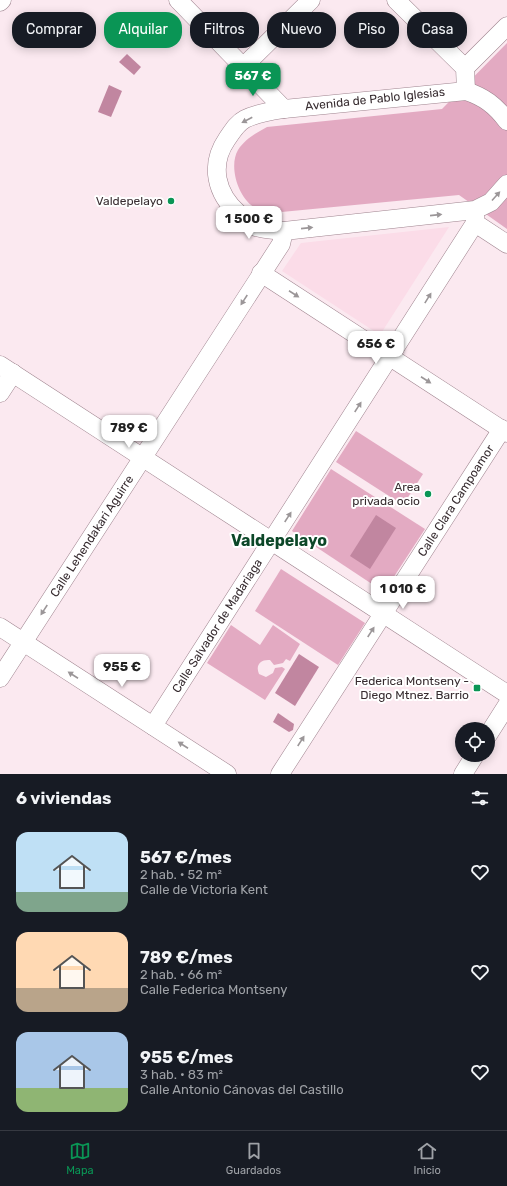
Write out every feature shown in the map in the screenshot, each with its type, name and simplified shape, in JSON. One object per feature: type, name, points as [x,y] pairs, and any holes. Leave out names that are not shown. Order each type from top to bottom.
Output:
[{"type":"street","points":[[178,0],[244,66],[284,109]]},
{"type":"street","points":[[244,66],[311,0]]},
{"type":"street","points":[[396,0],[465,68],[466,91]]},
{"type":"street","points":[[465,68],[507,26]]},
{"type":"street","name":"Avenida de Pablo Iglesias","points":[[507,121],[491,102],[480,95],[466,91],[284,109],[262,113],[244,120],[235,128],[217,158],[215,168],[219,188],[225,199],[234,210],[256,227],[284,230],[475,217],[507,184]]},
{"type":"street","points":[[475,217],[507,244]]},
{"type":"street","name":"Calle Salvador de Madariaga","points":[[154,726],[391,357],[475,217]]},
{"type":"street","name":"Calle Lehendakari Aguirre","points":[[0,678],[281,244],[284,230]]},
{"type":"street","points":[[261,273],[505,431]]},
{"type":"street","points":[[0,393],[6,369],[507,694]]},
{"type":"street","name":"Calle Clara Campoamor","points":[[280,774],[383,613],[505,431]]},
{"type":"street","points":[[0,627],[154,726],[204,768],[227,774]]},
{"type":"street","points":[[495,724],[507,705]]},
{"type":"street","points":[[463,774],[471,762]]},
{"type":"shaded area","points":[[507,43],[507,229],[459,195],[271,213],[258,209],[250,204],[240,191],[235,174],[235,157],[238,150],[244,143],[263,129],[267,127],[442,109]]},
{"type":"shaded area","points":[[127,54],[141,67],[134,75],[119,62]]},
{"type":"shaded area","points":[[109,85],[122,91],[111,117],[98,112]]},
{"type":"shaded area","points":[[449,227],[380,335],[282,271],[301,243]]},
{"type":"shaded area","points":[[356,431],[423,474],[403,505],[336,462]]},
{"type":"shaded area","points":[[331,469],[425,529],[384,592],[292,531]]},
{"type":"shaded area","points":[[376,515],[396,528],[370,569],[350,556]]},
{"type":"shaded area","points":[[281,569],[365,623],[338,665],[255,611]]},
{"type":"shaded area","points":[[231,625],[260,645],[273,625],[300,644],[290,661],[286,659],[283,663],[274,665],[270,660],[264,660],[258,665],[259,674],[266,677],[273,673],[275,668],[282,667],[285,669],[265,700],[207,663]]},
{"type":"shaded area","points":[[299,654],[319,667],[295,706],[275,693]]},
{"type":"shaded area","points":[[278,713],[294,724],[293,730],[289,732],[273,722]]},
{"type":"place","name":"Valdepelayo","points":[[171,201]]},
{"type":"place","name":"Area privada ocio","points":[[428,494]]},
{"type":"place","name":"Federica Montseny - Diego Mtnez. Barrio","points":[[477,688]]},
{"type":"district","name":"Valdepelayo","points":[[279,540]]}]
